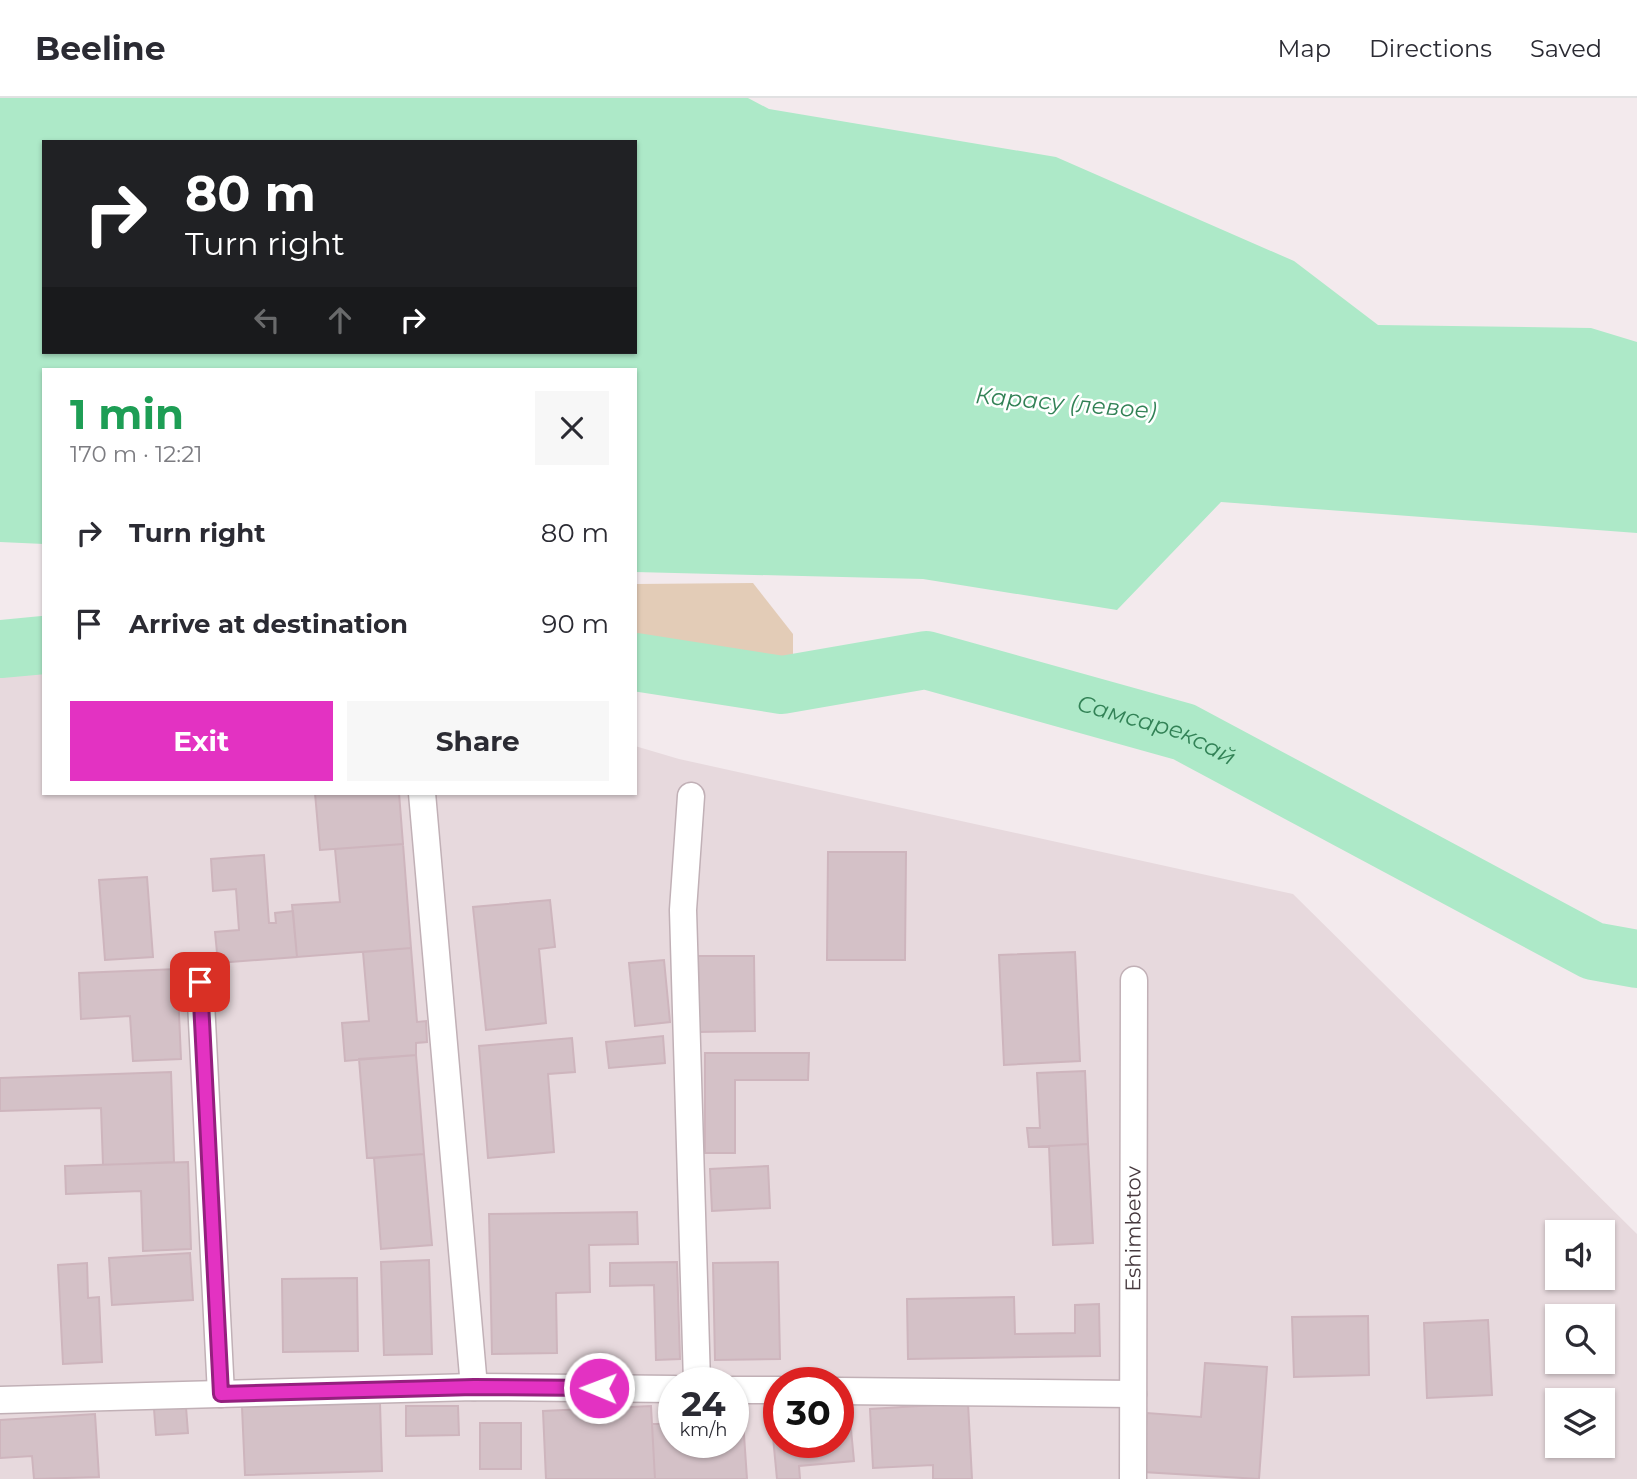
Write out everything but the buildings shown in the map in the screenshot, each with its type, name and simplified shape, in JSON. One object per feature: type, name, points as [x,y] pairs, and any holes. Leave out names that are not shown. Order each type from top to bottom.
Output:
[{"type":"street","points":[[422,795],[474,1387]]},
{"type":"street","points":[[691,796],[683,911],[697,1367]]},
{"type":"street","name":"Eshimbetov","points":[[1133,1479],[1134,979]]},
{"type":"street","points":[[200,982],[221,1394]]},
{"type":"street","points":[[0,1400],[474,1387],[658,1389]]},
{"type":"street","points":[[854,1391],[1133,1394]]},
{"type":"shaded area","points":[[753,583],[793,634],[793,663],[637,645],[637,584]]},
{"type":"shaded area","points":[[42,672],[42,795],[637,795],[637,747],[679,759],[1293,894],[1637,1234],[1637,1479],[0,1479],[0,677]]},
{"type":"water","name":"Карасу (левое)","points":[[0,98],[748,98],[769,109],[1056,157],[1294,261],[1378,325],[1591,328],[1637,342],[1637,533],[1221,502],[1117,610],[923,579],[637,572],[637,368],[42,368],[42,544],[0,542]]},
{"type":"waterway","name":"Самсарексай","points":[[0,649],[42,645]]},
{"type":"waterway","name":"Самсарексай","points":[[637,662],[782,685],[926,660],[1184,732],[1593,951],[1637,959]]},
{"type":"route","points":[[200,982],[221,1394],[474,1387],[599,1388]]}]
